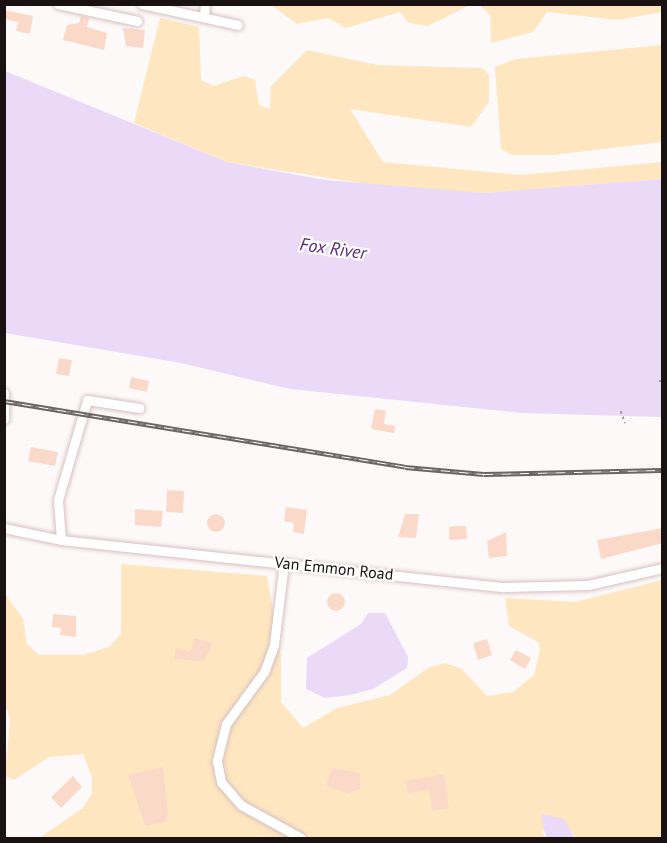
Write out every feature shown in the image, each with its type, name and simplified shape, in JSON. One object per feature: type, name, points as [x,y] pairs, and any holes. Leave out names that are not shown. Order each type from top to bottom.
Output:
[{"type":"street","points":[[58,4],[137,21]]},
{"type":"street","points":[[142,4],[238,25]]},
{"type":"street","points":[[204,17],[206,4]]},
{"type":"street","points":[[4,393],[4,419]]},
{"type":"street","points":[[61,540],[58,500],[87,400],[139,408]]},
{"type":"street","name":"Van Emmon Road","points":[[4,528],[61,540],[523,588],[599,583],[663,568]]},
{"type":"street","points":[[284,563],[274,645],[264,672],[226,724],[217,761],[221,782],[241,805],[301,838]]},
{"type":"path","points":[[621,411],[625,423]]},
{"type":"shaded area","points":[[662,4],[662,12],[618,20],[547,12],[533,32],[491,43],[490,15],[479,5]]},
{"type":"shaded area","points":[[271,5],[470,5],[428,26],[409,23],[400,12],[346,28],[328,18],[297,24]]},
{"type":"shaded area","points":[[160,18],[199,27],[201,80],[214,86],[243,76],[255,80],[259,105],[270,109],[271,86],[307,50],[377,65],[482,68],[489,75],[489,102],[471,127],[350,109],[383,162],[521,175],[662,162],[662,179],[485,193],[412,191],[227,162],[134,123]]},
{"type":"shaded area","points":[[662,45],[662,142],[553,155],[512,155],[501,149],[495,67],[516,59]]},
{"type":"shaded area","points":[[121,564],[267,576],[281,656],[281,702],[303,728],[337,708],[390,695],[428,668],[445,663],[462,669],[487,696],[513,692],[534,675],[540,650],[538,642],[509,626],[505,598],[575,602],[662,580],[662,838],[575,838],[571,830],[541,831],[546,838],[39,838],[83,808],[92,793],[92,777],[83,754],[49,757],[14,780],[5,776],[10,719],[4,701],[4,592],[23,619],[27,644],[39,655],[83,655],[109,647],[121,634]]},
{"type":"water","name":"Fox River","points":[[5,71],[227,162],[325,180],[484,193],[662,179],[662,417],[522,413],[290,389],[181,363],[5,333]]},
{"type":"water","points":[[368,613],[385,613],[408,657],[407,668],[373,689],[350,695],[325,698],[306,689],[307,658],[361,624]]},
{"type":"water","points":[[541,814],[564,819],[575,838],[546,838]]},
{"type":"building","points":[[4,10],[33,16],[30,34],[16,31],[18,22],[4,19]]},
{"type":"building","points":[[81,16],[89,18],[87,27],[107,33],[104,50],[63,40],[67,25],[79,23]]},
{"type":"building","points":[[123,28],[145,30],[143,48],[126,46]]},
{"type":"building","points":[[59,358],[72,360],[69,376],[56,374]]},
{"type":"building","points":[[131,377],[149,381],[147,392],[129,388]]},
{"type":"building","points":[[375,409],[386,411],[384,424],[395,426],[394,433],[371,429]]},
{"type":"building","points":[[31,447],[58,452],[55,466],[28,461]]},
{"type":"building","points":[[167,490],[184,491],[183,513],[166,512]]},
{"type":"building","points":[[286,507],[307,510],[304,534],[293,532],[294,523],[284,521]]},
{"type":"building","points":[[135,509],[163,511],[161,527],[135,525]]},
{"type":"building","points":[[216,514],[222,517],[225,523],[222,529],[216,532],[210,529],[207,523],[210,517]]},
{"type":"building","points":[[405,514],[419,514],[416,538],[398,537]]},
{"type":"building","points":[[466,526],[467,539],[449,540],[449,527]]},
{"type":"building","points":[[663,528],[663,543],[601,559],[597,540]]},
{"type":"building","points":[[506,532],[507,556],[489,558],[487,541]]},
{"type":"building","points":[[336,593],[342,596],[345,602],[342,608],[336,611],[330,608],[327,602],[330,596]]},
{"type":"building","points":[[53,614],[76,616],[76,637],[60,635],[61,628],[52,627]]},
{"type":"building","points":[[195,638],[213,643],[204,661],[174,659],[176,648],[190,652]]},
{"type":"building","points":[[487,639],[492,655],[478,660],[473,643]]},
{"type":"building","points":[[516,650],[531,658],[525,669],[510,660]]},
{"type":"building","points":[[163,767],[168,815],[165,822],[145,826],[128,775]]},
{"type":"building","points":[[332,768],[360,773],[360,789],[347,793],[326,786]]},
{"type":"building","points":[[444,774],[449,808],[432,811],[429,790],[408,793],[405,781]]},
{"type":"building","points":[[73,776],[82,787],[61,808],[51,797]]},
{"type":"railway","points":[[4,401],[405,467],[484,474],[662,470]]}]
